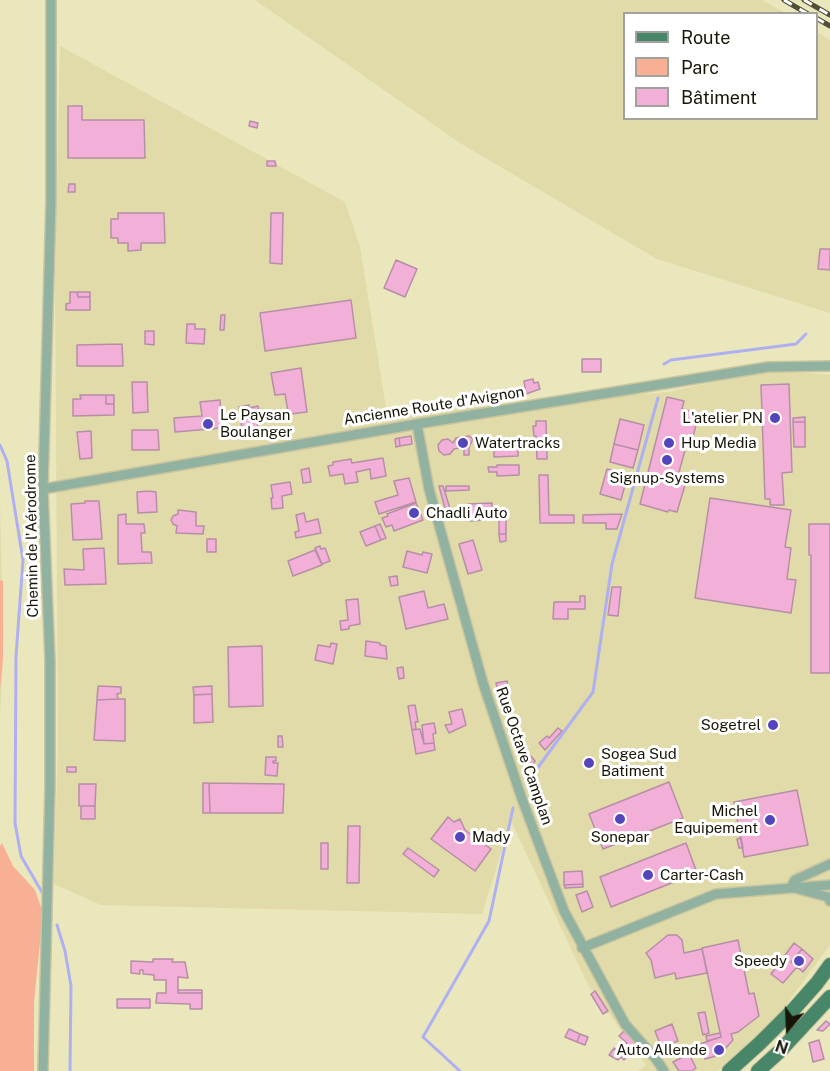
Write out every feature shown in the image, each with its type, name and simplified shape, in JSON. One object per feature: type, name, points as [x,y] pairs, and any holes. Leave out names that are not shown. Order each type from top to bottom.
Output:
[{"type":"main road","points":[[729,1071],[794,1009],[830,965]]},
{"type":"main road","points":[[758,1071],[780,1051],[830,997]]},
{"type":"street","name":"Chemin de l'Aérodrome","points":[[43,1071],[48,899],[50,684],[44,489],[51,201],[51,0]]},
{"type":"street","name":"Ancienne Route d'Avignon","points":[[44,489],[417,424],[768,367],[830,366]]},
{"type":"street","name":"Rue Octave Camplan","points":[[417,424],[429,489],[483,683],[518,788],[560,901],[582,948],[625,1024],[664,1071]]},
{"type":"street","points":[[791,887],[795,880],[830,864]]},
{"type":"street","points":[[582,948],[716,894],[830,885]]},
{"type":"street","points":[[791,887],[828,897],[830,901]]},
{"type":"shaded area","points":[[255,0],[762,0],[783,12],[623,12],[623,120],[818,120],[818,33],[830,40],[830,313],[657,259],[460,143]]},
{"type":"shaded area","points":[[60,46],[345,202],[360,247],[387,414],[668,392],[768,370],[830,375],[830,945],[770,1027],[718,1071],[638,1071],[646,1065],[587,983],[511,821],[482,914],[101,905],[54,884],[58,741],[55,278]]},
{"type":"shaded area","points":[[0,498],[3,658],[0,715]]},
{"type":"green space","points":[[0,580],[3,581],[3,658],[0,690]]},
{"type":"green space","points":[[2,843],[13,866],[35,890],[43,913],[34,1002],[34,1071],[0,1071],[0,846]]},
{"type":"building","points":[[68,106],[82,106],[82,120],[144,120],[145,158],[68,158]]},
{"type":"building","points":[[250,121],[258,123],[257,128],[249,126]]},
{"type":"building","points":[[267,161],[275,161],[276,166],[267,166]]},
{"type":"building","points":[[69,184],[75,184],[75,192],[68,192]]},
{"type":"building","points":[[118,213],[164,213],[165,243],[141,243],[141,250],[128,251],[128,243],[118,243],[118,238],[111,238],[111,219],[118,219]]},
{"type":"building","points":[[271,213],[283,213],[282,264],[270,263]]},
{"type":"building","points":[[820,249],[830,249],[830,270],[818,269]]},
{"type":"building","points":[[396,260],[417,269],[405,297],[384,288]]},
{"type":"building","points":[[70,292],[77,292],[78,297],[90,297],[90,310],[66,310],[66,304],[70,303]]},
{"type":"building","points":[[77,292],[90,292],[90,297],[78,297]]},
{"type":"building","points":[[351,300],[356,338],[265,351],[260,313]]},
{"type":"building","points":[[221,315],[225,315],[224,330],[220,330]]},
{"type":"building","points":[[187,324],[195,324],[195,329],[205,329],[204,344],[186,343]]},
{"type":"building","points":[[145,331],[154,331],[154,345],[145,344]]},
{"type":"building","points":[[122,344],[123,366],[77,366],[77,345]]},
{"type":"building","points":[[582,359],[601,359],[601,372],[582,372]]},
{"type":"building","points":[[301,368],[307,412],[290,414],[285,394],[275,395],[271,373]]},
{"type":"building","points":[[533,379],[534,383],[538,382],[540,389],[526,394],[524,381]]},
{"type":"building","points":[[132,382],[147,382],[148,412],[133,413]]},
{"type":"building","points":[[789,384],[792,472],[782,473],[784,505],[770,505],[770,499],[765,499],[761,385]]},
{"type":"building","points":[[80,395],[106,395],[106,404],[114,404],[114,415],[73,416],[73,399],[81,399]]},
{"type":"building","points":[[106,395],[114,395],[114,404],[106,404]]},
{"type":"building","points":[[667,397],[684,401],[682,409],[699,413],[693,437],[689,436],[679,472],[688,475],[677,512],[669,510],[668,512],[640,504]]},
{"type":"building","points":[[220,400],[222,428],[175,432],[174,418],[202,416],[200,402]]},
{"type":"building","points":[[249,405],[249,408],[258,406],[261,421],[257,422],[259,435],[243,437],[239,407]]},
{"type":"building","points":[[805,417],[805,422],[793,422],[793,418]]},
{"type":"building","points":[[620,419],[644,425],[638,450],[614,444]]},
{"type":"building","points":[[536,421],[546,421],[547,459],[537,459],[533,426],[536,426]]},
{"type":"building","points":[[793,422],[805,422],[805,447],[794,447]]},
{"type":"building","points":[[132,430],[158,430],[159,450],[132,450]]},
{"type":"building","points":[[91,431],[92,458],[80,459],[77,432]]},
{"type":"building","points":[[411,436],[412,444],[400,446],[399,438]]},
{"type":"building","points":[[469,436],[473,439],[469,447],[469,455],[464,455],[464,447],[454,449],[450,454],[444,455],[439,451],[438,445],[442,440],[448,439],[453,443],[456,438]]},
{"type":"building","points":[[399,438],[400,446],[396,447],[395,439]]},
{"type":"building","points":[[494,440],[518,440],[518,456],[494,457]]},
{"type":"building","points":[[614,444],[638,450],[633,468],[610,462]]},
{"type":"building","points":[[383,458],[386,476],[371,479],[370,469],[356,472],[358,482],[345,484],[343,474],[330,476],[328,466],[333,465],[333,462],[351,459],[352,463]]},
{"type":"building","points":[[497,465],[519,465],[519,475],[497,476],[497,472],[489,472],[488,467],[497,467]]},
{"type":"building","points":[[309,468],[311,482],[303,483],[301,470]]},
{"type":"building","points":[[607,469],[628,474],[621,500],[600,494]]},
{"type":"building","points":[[539,475],[548,475],[549,515],[574,515],[574,523],[540,523]]},
{"type":"building","points":[[409,478],[416,502],[379,514],[375,502],[398,495],[394,481]]},
{"type":"building","points":[[290,482],[292,494],[282,496],[283,508],[272,509],[271,485]]},
{"type":"building","points":[[439,486],[443,486],[452,515],[447,516]]},
{"type":"building","points":[[446,486],[469,486],[469,490],[446,491]]},
{"type":"building","points":[[137,492],[156,492],[157,512],[138,513]]},
{"type":"building","points":[[710,498],[791,510],[785,547],[791,548],[787,579],[796,580],[791,613],[695,598]]},
{"type":"building","points":[[85,501],[99,501],[102,539],[73,540],[71,504],[85,503]]},
{"type":"building","points":[[416,503],[423,520],[394,531],[392,525],[386,527],[382,518],[388,516],[387,514]]},
{"type":"building","points":[[492,503],[492,511],[499,511],[499,519],[470,521],[468,504]]},
{"type":"building","points":[[178,510],[196,512],[196,526],[204,526],[203,534],[176,533],[177,526],[171,520],[178,514]]},
{"type":"building","points":[[499,511],[506,511],[506,534],[499,534]]},
{"type":"building","points":[[304,513],[306,522],[318,519],[321,533],[296,538],[295,532],[299,531],[296,515]]},
{"type":"building","points":[[126,514],[126,524],[144,524],[145,533],[141,533],[142,552],[151,552],[152,563],[118,564],[118,515]]},
{"type":"building","points":[[622,514],[617,529],[606,529],[606,523],[583,523],[583,515]]},
{"type":"building","points":[[380,524],[386,538],[381,540],[375,526]]},
{"type":"building","points":[[809,524],[830,524],[830,673],[811,673]]},
{"type":"building","points":[[375,526],[381,540],[366,546],[360,532]]},
{"type":"building","points":[[499,534],[506,534],[506,541],[500,542]]},
{"type":"building","points":[[207,539],[216,539],[216,552],[207,552]]},
{"type":"building","points":[[473,540],[482,570],[468,574],[459,544]]},
{"type":"building","points":[[320,546],[321,549],[325,548],[330,561],[322,564],[315,548]]},
{"type":"building","points":[[104,548],[106,584],[65,585],[64,569],[84,570],[83,549]]},
{"type":"building","points":[[315,550],[322,565],[293,576],[288,561]]},
{"type":"building","points":[[407,551],[422,555],[423,552],[432,554],[427,573],[403,567]]},
{"type":"building","points":[[397,576],[398,585],[391,586],[389,577]]},
{"type":"building","points":[[612,587],[621,587],[618,616],[608,615]]},
{"type":"building","points":[[424,591],[428,608],[444,604],[448,619],[406,629],[399,597]]},
{"type":"building","points":[[580,596],[585,596],[585,609],[568,609],[568,619],[553,619],[554,602],[580,602]]},
{"type":"building","points":[[358,599],[360,624],[341,630],[340,621],[348,620],[346,600]]},
{"type":"building","points":[[366,641],[386,646],[387,659],[365,656]]},
{"type":"building","points":[[331,643],[337,644],[333,664],[315,660],[318,645],[330,647]]},
{"type":"building","points":[[262,646],[263,706],[229,707],[228,647]]},
{"type":"building","points":[[403,667],[404,678],[399,679],[397,668]]},
{"type":"building","points":[[507,681],[510,695],[499,697],[496,683]]},
{"type":"building","points":[[98,686],[121,687],[121,693],[117,694],[118,699],[97,700]]},
{"type":"building","points":[[212,686],[212,694],[194,695],[193,687]]},
{"type":"building","points":[[212,694],[213,722],[194,723],[194,695]]},
{"type":"building","points":[[125,699],[125,741],[94,740],[97,700]]},
{"type":"building","points":[[415,705],[418,722],[415,722],[416,729],[412,730],[408,706]]},
{"type":"building","points":[[462,709],[466,725],[449,733],[445,725],[452,724],[449,712]]},
{"type":"building","points":[[434,723],[436,733],[433,734],[434,743],[424,744],[422,725]]},
{"type":"building","points":[[558,728],[562,731],[545,750],[539,743],[547,736],[549,738]]},
{"type":"building","points":[[420,729],[424,744],[434,743],[435,750],[416,754],[412,730]]},
{"type":"building","points":[[278,736],[282,736],[283,747],[278,747]]},
{"type":"building","points":[[531,756],[535,761],[532,766],[527,759]]},
{"type":"building","points":[[266,757],[276,757],[273,763],[278,763],[277,776],[265,775]]},
{"type":"building","points":[[67,767],[76,767],[76,772],[67,772]]},
{"type":"building","points":[[669,782],[683,818],[603,849],[589,814]]},
{"type":"building","points":[[203,783],[209,783],[210,813],[203,813]]},
{"type":"building","points":[[209,783],[284,784],[283,813],[210,813]]},
{"type":"building","points":[[79,784],[96,784],[95,806],[79,806]]},
{"type":"building","name":"Michel Equipement","points":[[797,790],[808,845],[744,857],[734,802]]},
{"type":"building","points":[[81,806],[95,806],[95,819],[81,819]]},
{"type":"building","points":[[448,817],[454,822],[460,819],[465,830],[491,849],[475,871],[431,839]]},
{"type":"building","points":[[348,826],[360,826],[359,883],[347,883]]},
{"type":"building","points":[[741,838],[743,848],[739,848],[737,839]]},
{"type":"building","points":[[321,843],[328,843],[328,869],[321,869]]},
{"type":"building","name":"Carter-Cash","points":[[686,843],[697,873],[611,907],[600,877]]},
{"type":"building","points":[[408,848],[439,870],[434,877],[403,854]]},
{"type":"building","points":[[582,871],[583,884],[564,885],[564,872]]},
{"type":"building","points":[[583,884],[583,887],[565,888],[564,885]]},
{"type":"building","points":[[587,891],[593,907],[582,912],[576,895]]},
{"type":"building","points":[[668,935],[677,935],[682,940],[684,953],[702,949],[707,973],[676,979],[675,973],[655,978],[651,960],[646,953]]},
{"type":"building","points":[[738,940],[749,994],[754,993],[759,1016],[738,1032],[731,1034],[733,1040],[723,1051],[705,1059],[700,1044],[721,1037],[702,948]]},
{"type":"building","points":[[794,943],[802,949],[791,962],[797,967],[783,983],[771,974]]},
{"type":"building","points":[[802,949],[813,959],[803,972],[791,962]]},
{"type":"building","points":[[153,959],[173,959],[172,962],[185,962],[188,978],[178,977],[178,993],[202,993],[202,1009],[190,1009],[190,1004],[156,1003],[157,993],[166,993],[166,980],[154,980],[154,975],[143,974],[143,970],[140,970],[140,974],[131,973],[131,961],[153,962]]},
{"type":"building","points":[[178,990],[202,990],[202,993],[178,993]]},
{"type":"building","points":[[595,991],[608,1011],[603,1014],[591,994]]},
{"type":"building","points":[[117,999],[150,999],[150,1008],[117,1008]]},
{"type":"building","points":[[705,1012],[709,1033],[703,1035],[698,1013]]},
{"type":"building","points":[[826,1021],[830,1024],[823,1031],[817,1030]]},
{"type":"building","points":[[672,1024],[678,1041],[666,1045],[665,1042],[660,1044],[655,1031]]},
{"type":"building","points":[[569,1029],[580,1034],[577,1042],[565,1037]]},
{"type":"building","points":[[624,1031],[637,1044],[624,1060],[621,1057],[618,1060],[609,1055],[614,1048],[619,1052],[627,1043],[619,1036]]},
{"type":"building","points":[[720,1033],[721,1037],[707,1041],[706,1036]]},
{"type":"building","points":[[580,1034],[588,1037],[585,1045],[577,1042]]},
{"type":"building","points":[[819,1040],[824,1059],[813,1062],[809,1043]]},
{"type":"building","points":[[689,1054],[696,1068],[692,1071],[679,1071],[673,1062]]},
{"type":"waterway","points":[[664,364],[671,360],[796,344],[806,334]]},
{"type":"waterway","points":[[528,781],[593,692],[612,564],[658,398]]},
{"type":"waterway","points":[[0,445],[7,461],[23,560],[16,656],[15,823],[21,856],[43,894]]},
{"type":"waterway","points":[[460,1071],[423,1037],[489,921],[513,808]]},
{"type":"waterway","points":[[57,925],[65,951],[71,986],[70,1071]]},
{"type":"railway","points":[[784,0],[805,12]]},
{"type":"railway","points":[[804,0],[830,15]]},
{"type":"railway","points":[[818,19],[830,26]]},
{"type":"place","name":"L'atelier PN","points":[[775,418]]},
{"type":"place","name":"Le Paysan Boulanger","points":[[208,424]]},
{"type":"place","name":"Watertracks","points":[[463,443]]},
{"type":"place","name":"Hup Media","points":[[669,443]]},
{"type":"place","name":"Signup-Systems","points":[[667,460]]},
{"type":"place","name":"Chadli Auto","points":[[414,513]]},
{"type":"place","name":"Sogetrel","points":[[773,725]]},
{"type":"place","name":"Sogea Sud Batiment","points":[[589,763]]},
{"type":"place","name":"Sonepar","points":[[620,819]]},
{"type":"place","name":"Michel Equipement","points":[[770,820]]},
{"type":"place","name":"Mady","points":[[460,837]]},
{"type":"place","name":"Carter-Cash","points":[[648,875]]},
{"type":"place","name":"Speedy","points":[[799,961]]},
{"type":"place","name":"Auto Allende","points":[[719,1050]]}]
